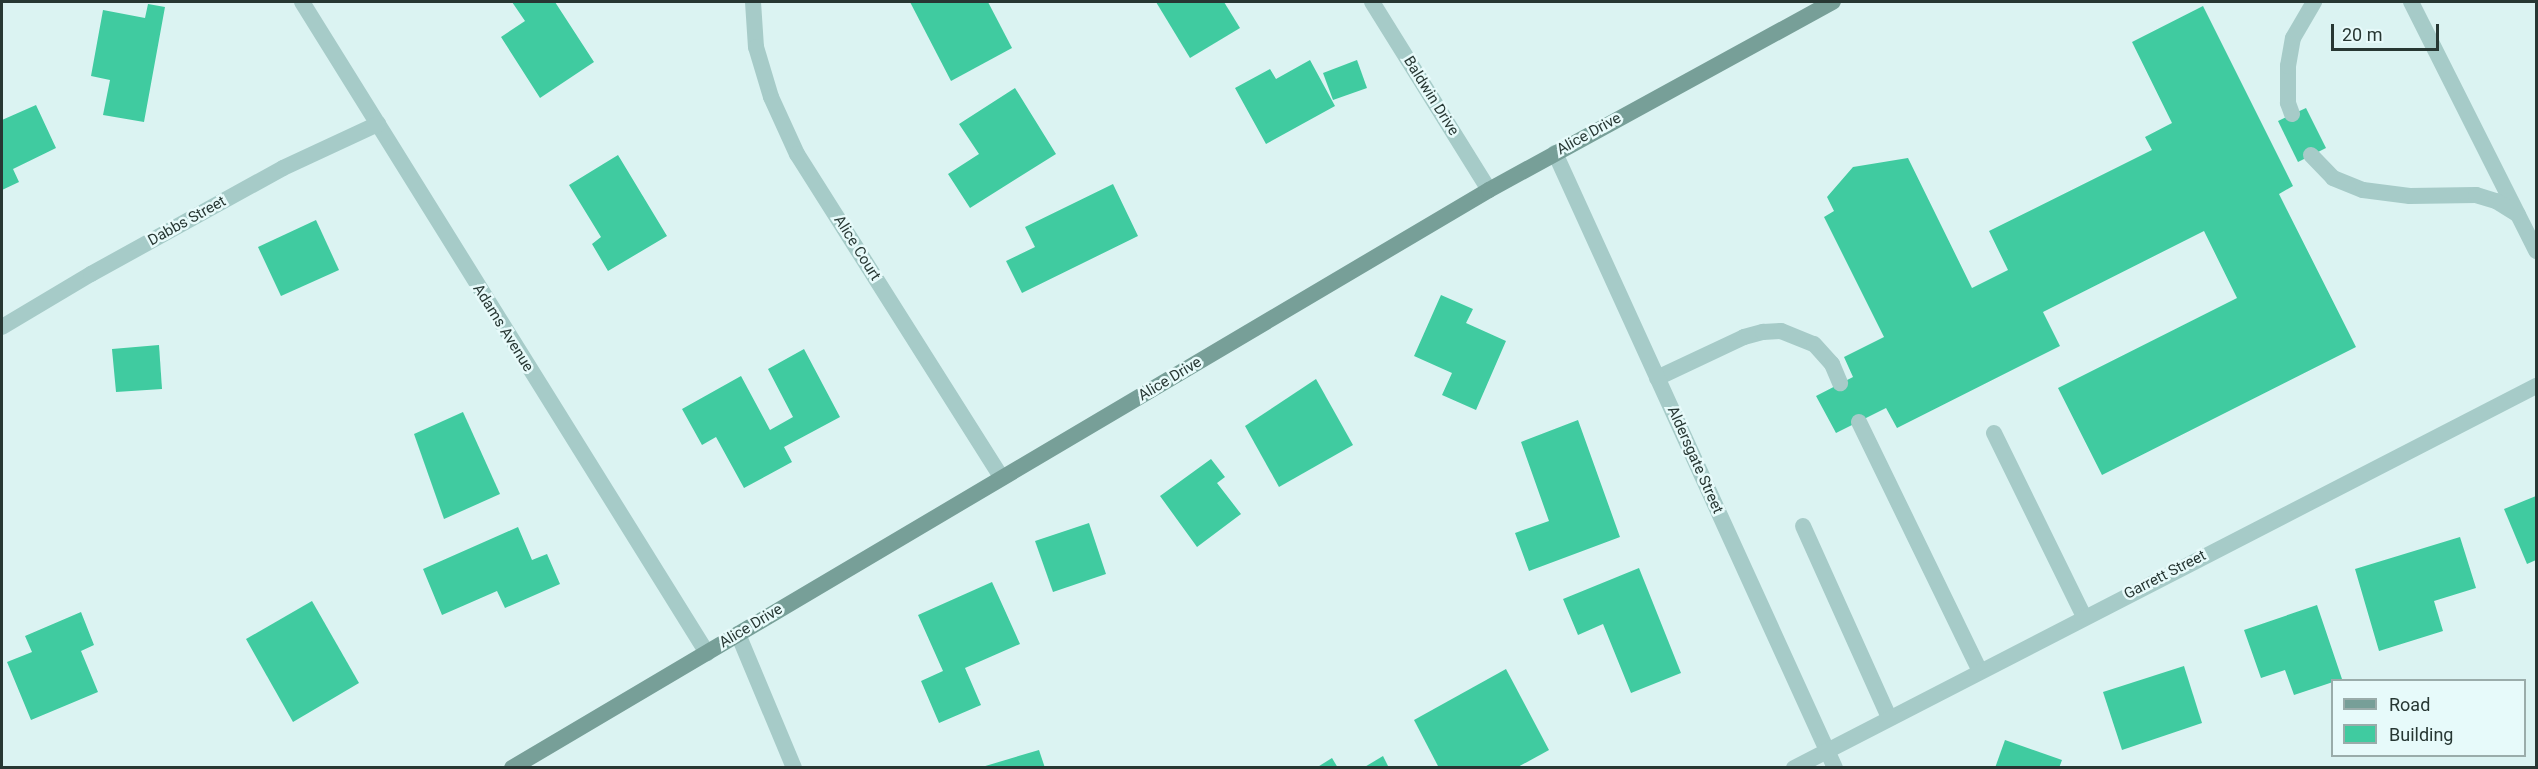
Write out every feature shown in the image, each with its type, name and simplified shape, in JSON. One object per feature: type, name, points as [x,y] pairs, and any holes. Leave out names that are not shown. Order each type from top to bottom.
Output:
[{"type":"main road","name":"Alice Drive","points":[[512,768],[1489,190],[1833,2]]},
{"type":"street","name":"Adams Avenue","points":[[302,2],[706,653]]},
{"type":"street","name":"Alice Court","points":[[753,2],[756,47],[771,97],[797,154],[1002,478]]},
{"type":"street","name":"Baldwin Drive","points":[[1372,2],[1489,190]]},
{"type":"street","points":[[2292,114],[2288,103],[2288,66],[2294,38],[2314,2]]},
{"type":"street","points":[[2411,2],[2536,251]]},
{"type":"street","name":"Dabbs Street","points":[[2,327],[91,274],[283,168],[378,124]]},
{"type":"street","name":"Aldersgate Street","points":[[1555,153],[1835,768]]},
{"type":"street","points":[[2311,156],[2333,178],[2363,190],[2410,196],[2476,195],[2496,201],[2519,215]]},
{"type":"street","points":[[1657,378],[1744,337],[1763,332],[1781,331],[1814,344],[1832,364],[1840,383]]},
{"type":"street","name":"Garrett Street","points":[[1794,768],[1889,717],[2536,386]]},
{"type":"street","points":[[1859,422],[1980,671]]},
{"type":"street","points":[[1994,434],[2084,617]]},
{"type":"street","points":[[1803,526],[1889,717]]},
{"type":"street","points":[[738,634],[794,768]]},
{"type":"building","points":[[512,2],[555,2],[594,62],[540,98],[501,37],[525,21]]},
{"type":"building","points":[[910,2],[988,2],[1012,48],[951,81]]},
{"type":"building","points":[[1156,2],[1224,2],[1240,28],[1190,58]]},
{"type":"building","points":[[148,4],[165,7],[144,122],[103,115],[110,80],[91,76],[103,10],[145,18]]},
{"type":"building","points":[[2203,6],[2293,186],[2279,194],[2356,347],[2102,475],[2058,388],[2237,298],[2204,231],[2043,312],[2060,346],[1897,428],[1886,408],[1836,433],[1816,396],[1853,377],[1844,357],[1884,337],[1824,217],[1834,211],[1827,197],[1853,167],[1908,158],[1972,288],[2008,270],[1989,231],[2152,150],[2145,137],[2172,123],[2132,42]]},
{"type":"building","points":[[1310,60],[1335,106],[1266,144],[1235,88],[1270,69],[1276,79]]},
{"type":"building","points":[[1357,60],[1367,88],[1333,100],[1323,73]]},
{"type":"building","points":[[1015,88],[1056,154],[970,208],[948,174],[979,154],[959,124]]},
{"type":"building","points":[[36,105],[56,148],[13,169],[19,182],[2,190],[2,120]]},
{"type":"building","points":[[2306,108],[2326,148],[2298,162],[2278,121]]},
{"type":"building","points":[[618,155],[667,236],[608,271],[592,244],[601,237],[569,185]]},
{"type":"building","points":[[1113,184],[1138,236],[1022,293],[1006,261],[1035,247],[1025,227]]},
{"type":"building","points":[[316,220],[339,270],[281,296],[258,247]]},
{"type":"building","points":[[1441,295],[1473,309],[1466,323],[1506,341],[1476,410],[1442,395],[1452,373],[1414,356]]},
{"type":"building","points":[[159,345],[162,389],[116,392],[112,349]]},
{"type":"building","points":[[804,349],[840,417],[784,447],[792,462],[744,488],[716,437],[702,445],[682,409],[741,376],[770,430],[793,417],[768,369]]},
{"type":"building","points":[[1316,379],[1353,445],[1279,487],[1245,426]]},
{"type":"building","points":[[463,412],[500,494],[444,519],[414,434]]},
{"type":"building","points":[[1578,420],[1620,537],[1529,571],[1515,533],[1549,521],[1521,442]]},
{"type":"building","points":[[1211,459],[1225,477],[1217,483],[1241,514],[1197,547],[1160,496]]},
{"type":"building","points":[[2536,496],[2536,560],[2527,564],[2504,509]]},
{"type":"building","points":[[1089,523],[1106,574],[1053,592],[1035,541]]},
{"type":"building","points":[[518,527],[532,560],[547,554],[560,584],[505,608],[497,591],[442,615],[423,569]]},
{"type":"building","points":[[2460,537],[2476,588],[2434,601],[2443,631],[2379,651],[2355,569]]},
{"type":"building","points":[[1639,568],[1681,673],[1631,693],[1603,624],[1578,635],[1563,599]]},
{"type":"building","points":[[992,582],[1020,644],[965,668],[981,705],[939,723],[921,681],[943,671],[918,615]]},
{"type":"building","points":[[312,601],[359,683],[293,722],[246,639]]},
{"type":"building","points":[[2317,605],[2342,679],[2331,679],[2331,683],[2294,695],[2285,670],[2261,678],[2244,630]]},
{"type":"building","points":[[81,612],[94,645],[81,651],[98,692],[31,720],[7,662],[32,652],[25,636]]},
{"type":"building","points":[[2184,666],[2202,723],[2122,750],[2103,692]]},
{"type":"building","points":[[1506,669],[1549,750],[1516,768],[1439,768],[1414,720]]},
{"type":"building","points":[[2005,740],[2062,760],[2059,768],[1995,768]]},
{"type":"building","points":[[1039,750],[1045,768],[982,767]]},
{"type":"building","points":[[1383,756],[1389,768],[1363,768]]},
{"type":"building","points":[[1332,758],[1338,768],[1316,768]]}]
